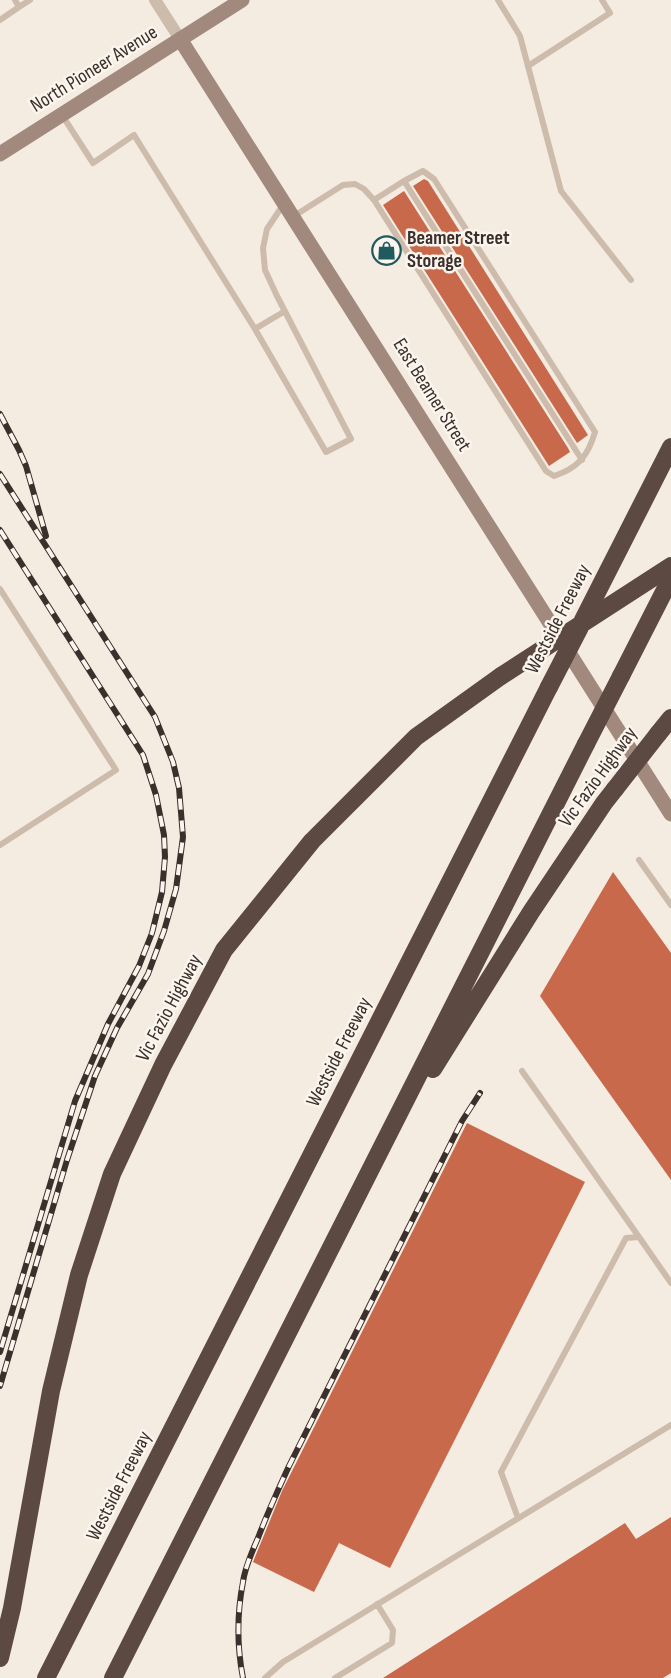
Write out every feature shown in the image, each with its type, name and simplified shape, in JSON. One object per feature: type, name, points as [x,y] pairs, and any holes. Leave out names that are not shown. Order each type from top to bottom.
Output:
[{"type":"highway","name":"Westside Freeway","points":[[46,1678],[671,447]]},
{"type":"highway","name":"Vic Fazio Highway","points":[[0,1658],[12,1608],[51,1391],[79,1275],[112,1174],[163,1065],[224,950],[312,841],[416,737],[501,676],[671,566]]},
{"type":"highway","points":[[113,1678],[671,578]]},
{"type":"highway","name":"Vic Fazio Highway","points":[[387,1137],[447,1048],[537,903],[604,803],[671,718]]},
{"type":"street","name":"East Beamer Street","points":[[155,0],[671,814]]},
{"type":"street","name":"North Pioneer Avenue","points":[[0,153],[242,0]]},
{"type":"lane","points":[[15,0],[19,7]]},
{"type":"lane","points":[[0,20],[30,0]]},
{"type":"lane","points":[[498,0],[520,36],[561,191],[631,280]]},
{"type":"lane","points":[[528,66],[610,13],[602,0]]},
{"type":"lane","points":[[62,114],[93,162],[134,135],[255,329],[326,452],[351,439],[265,270],[263,248],[267,230],[285,202]]},
{"type":"lane","points":[[294,217],[343,185],[355,184],[364,189],[374,200],[546,471],[554,476],[563,473],[582,460],[591,445],[595,432],[434,179],[423,171],[374,200]]},
{"type":"lane","points":[[404,181],[582,460]]},
{"type":"lane","points":[[255,329],[285,311]]},
{"type":"lane","points":[[0,589],[116,770],[0,845]]},
{"type":"lane","points":[[639,860],[671,905]]},
{"type":"lane","points":[[522,1071],[671,1283]]},
{"type":"lane","points":[[518,1518],[501,1472],[626,1238],[639,1237]]},
{"type":"lane","points":[[265,1678],[283,1662],[671,1425]]},
{"type":"lane","points":[[335,1678],[392,1643],[393,1630],[377,1604]]},
{"type":"building","points":[[424,179],[428,181],[588,435],[577,443],[413,186]]},
{"type":"building","points":[[404,191],[568,448],[570,452],[549,466],[383,205]]},
{"type":"building","points":[[613,872],[671,953],[671,1180],[540,996]]},
{"type":"building","points":[[467,1123],[585,1182],[390,1568],[339,1543],[314,1592],[253,1562],[282,1491]]},
{"type":"building","points":[[671,1517],[671,1673],[663,1678],[383,1678],[625,1523],[636,1539]]},
{"type":"railway","points":[[0,414],[26,466],[46,536]]},
{"type":"railway","points":[[0,474],[155,717],[173,762],[179,788],[183,837],[176,889],[164,931],[148,974],[117,1028],[95,1076],[67,1160],[0,1386]]},
{"type":"railway","points":[[0,530],[143,755],[156,795],[164,835],[165,857],[162,892],[152,933],[139,966],[108,1024],[75,1101],[0,1352]]},
{"type":"railway","points":[[243,1678],[239,1618],[244,1576],[251,1554],[289,1466],[462,1121],[480,1093]]},
{"type":"place","name":"Beamer Street Storage","points":[[386,250]]}]
